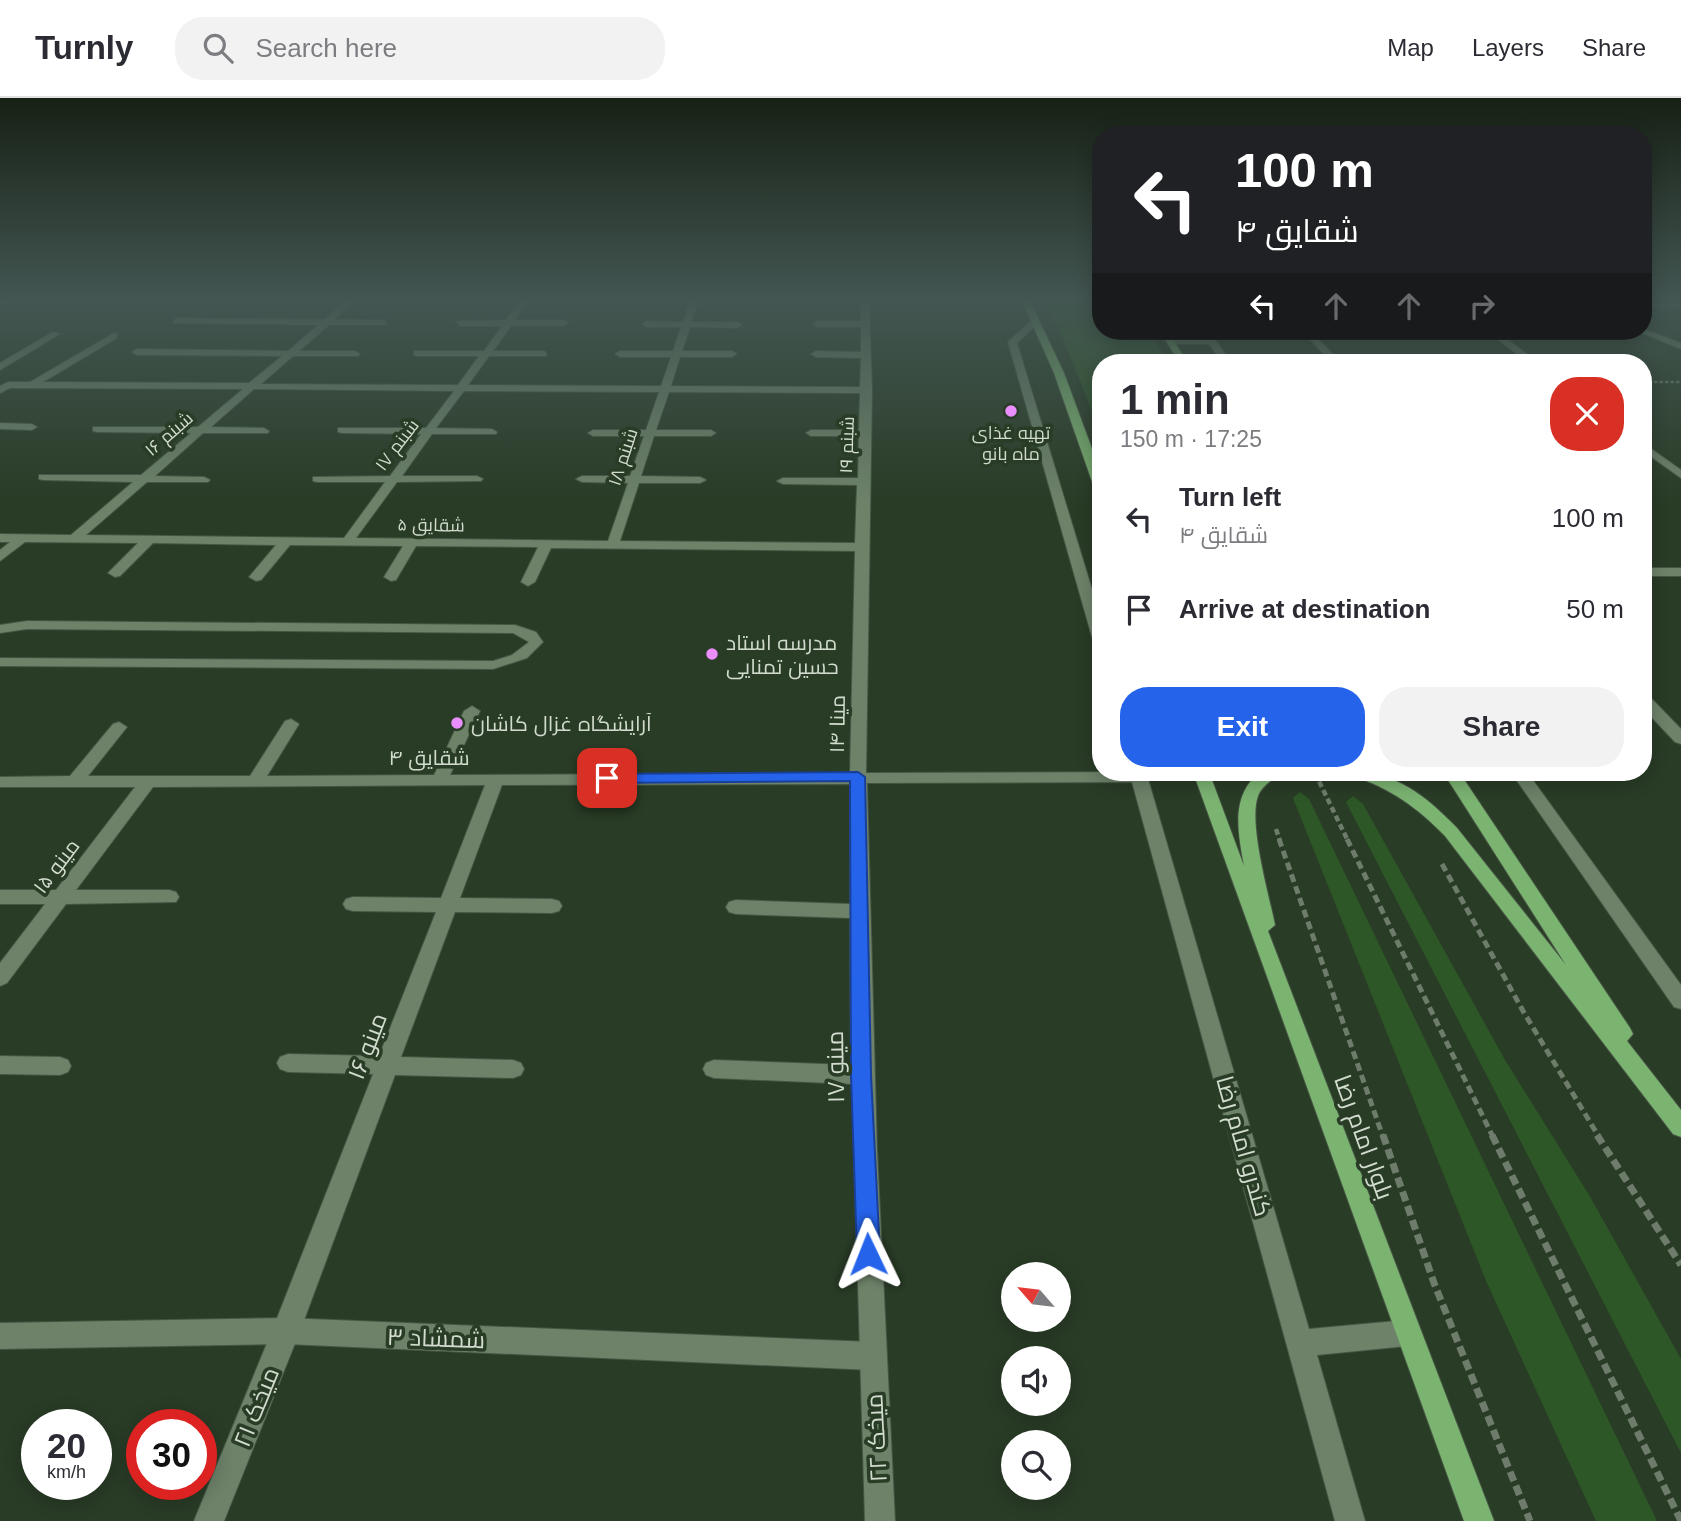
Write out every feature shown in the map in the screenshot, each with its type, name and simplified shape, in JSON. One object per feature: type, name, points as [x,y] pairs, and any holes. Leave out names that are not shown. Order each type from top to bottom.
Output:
[{"type":"main road","points":[[1056,367],[1092,465]]},
{"type":"main road","name":"بلوار امام رضا","points":[[1204,781],[1479,1521]]},
{"type":"main road","points":[[1268,781],[1255,786],[1248,800],[1247,820],[1274,974]]},
{"type":"main road","points":[[1372,781],[1405,792],[1433,813],[1451,832],[1681,1126]]},
{"type":"main road","points":[[1457,781],[1681,1126]]},
{"type":"street","points":[[32,385],[61,367]]},
{"type":"street","name":"شبنم ۱۶","points":[[74,539],[273,367]]},
{"type":"street","name":"شبنم ۱۷","points":[[347,542],[477,367]]},
{"type":"street","name":"شبنم ۱۸","points":[[613,544],[671,367]]},
{"type":"street","name":"شبنم ۱۹","points":[[861,547],[866,367]]},
{"type":"street","points":[[1019,367],[1092,613]]},
{"type":"street","points":[[4,387],[867,390]]},
{"type":"street","points":[[0,426],[32,427]]},
{"type":"street","points":[[97,429],[264,431]]},
{"type":"street","points":[[342,430],[492,432]]},
{"type":"street","points":[[593,433],[711,432]]},
{"type":"street","points":[[811,433],[865,433]]},
{"type":"street","points":[[1652,453],[1681,475]]},
{"type":"street","points":[[43,477],[204,480]]},
{"type":"street","points":[[317,479],[477,479]]},
{"type":"street","points":[[582,479],[700,480]]},
{"type":"street","points":[[783,481],[864,482]]},
{"type":"street","name":"شقایق ۵","points":[[0,538],[861,547]]},
{"type":"street","points":[[0,556],[21,539]]},
{"type":"street","points":[[116,573],[149,540]]},
{"type":"street","points":[[256,577],[286,541]]},
{"type":"street","points":[[391,577],[412,542]]},
{"type":"street","points":[[528,582],[546,544]]},
{"type":"street","name":"مینا ۱۴","points":[[858,777],[861,547]]},
{"type":"street","points":[[1652,572],[1681,572]]},
{"type":"street","points":[[0,629],[27,625],[514,629],[531,635],[536,642],[530,651],[515,660],[493,665],[0,662]]},
{"type":"street","points":[[1652,708],[1681,739]]},
{"type":"street","points":[[440,779],[472,711]]},
{"type":"street","points":[[255,780],[291,724]]},
{"type":"street","points":[[74,782],[119,727]]},
{"type":"street","name":"شقایق ۴","points":[[0,782],[1092,775]]},
{"type":"street","name":"مینو ۱۷","points":[[858,777],[861,1075],[872,1356]]},
{"type":"street","name":"مینو ۱۶","points":[[286,1331],[496,779]]},
{"type":"street","name":"مینو ۱۵","points":[[0,978],[149,781]]},
{"type":"street","name":"کندرو امام رضا","points":[[1141,781],[1350,1521]]},
{"type":"street","points":[[1525,781],[1681,1001]]},
{"type":"street","points":[[0,897],[169,897]]},
{"type":"street","points":[[353,904],[552,906]]},
{"type":"street","points":[[736,907],[859,911]]},
{"type":"street","points":[[288,1063],[513,1069]]},
{"type":"street","points":[[0,1065],[60,1066]]},
{"type":"street","points":[[714,1069],[861,1075]]},
{"type":"street","name":"شمشاد ۳","points":[[0,1336],[286,1331],[872,1356]]},
{"type":"street","name":"میخک ۲۱","points":[[209,1521],[286,1331]]},
{"type":"street","points":[[1300,1343],[1407,1333]]},
{"type":"street","name":"میخک ۲۲","points":[[872,1356],[880,1521]]},
{"type":"path","points":[[1652,382],[1681,382]]},
{"type":"path","points":[[1319,781],[1681,1521]]},
{"type":"path","points":[[1271,816],[1434,1283],[1530,1521]]},
{"type":"path","points":[[1437,856],[1513,998],[1681,1265]]},
{"type":"green space","points":[[1075,367],[1092,367],[1092,411]]},
{"type":"green space","points":[[1300,792],[1309,799],[1657,1521],[1596,1521],[1487,1283],[1293,798]]},
{"type":"green space","points":[[1353,796],[1363,804],[1505,1060],[1589,1195],[1681,1359],[1681,1453],[1346,802]]},
{"type":"place","name":"تهیه غذای ماه بانو","points":[[1011,411]]},
{"type":"place","name":"مدرسه استاد حسین تمنایی","points":[[712,654]]},
{"type":"place","name":"آرایشگاه غزال کاشان","points":[[457,723]]},
{"type":"route","points":[[607,778],[858,777],[861,1075],[868,1254]]}]
